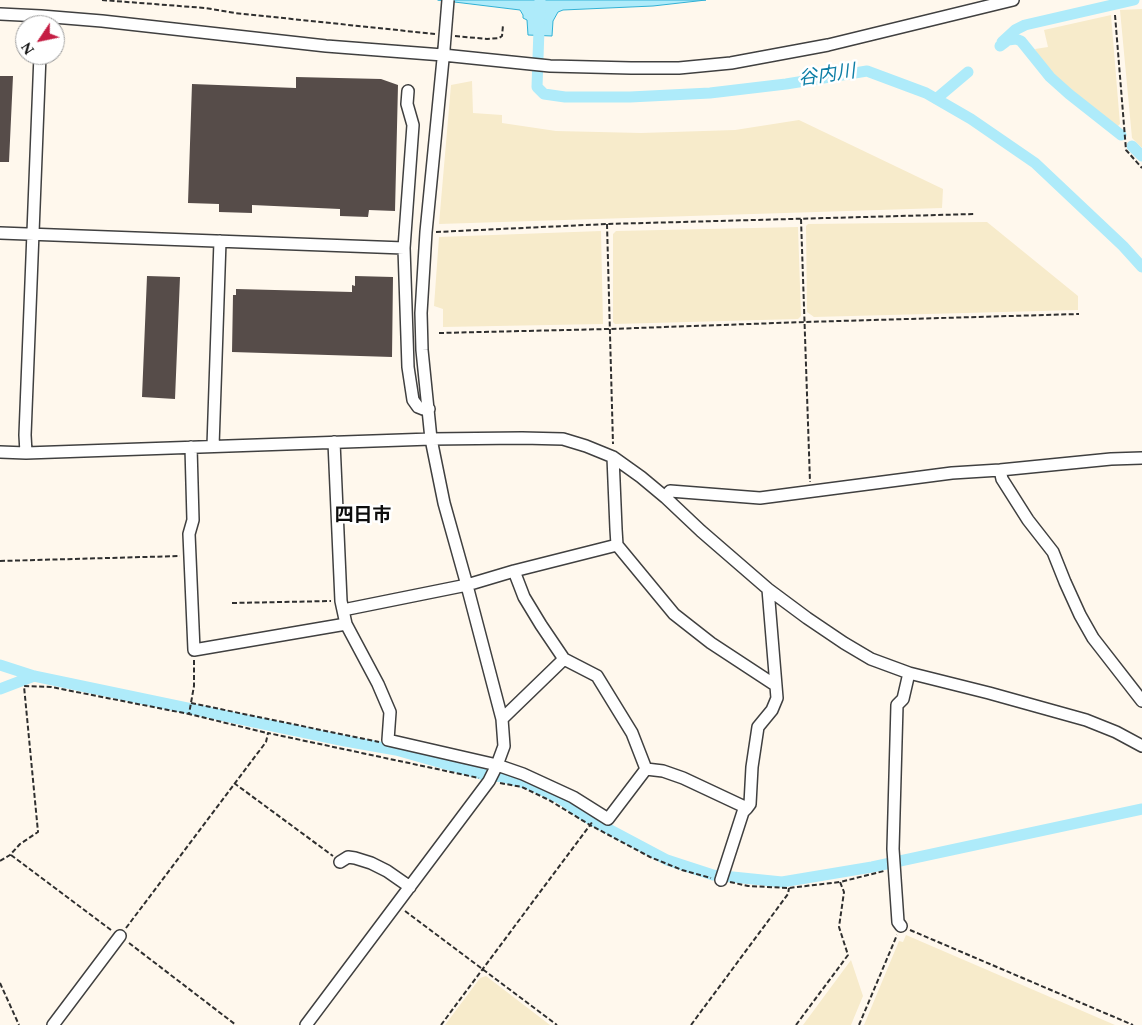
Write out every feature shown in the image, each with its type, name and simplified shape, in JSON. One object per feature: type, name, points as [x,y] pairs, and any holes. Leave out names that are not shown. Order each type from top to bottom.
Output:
[{"type":"street","points":[[306,1025],[493,774],[504,746],[502,719],[444,503],[431,439],[422,350],[421,313],[426,232],[448,0]]},
{"type":"street","points":[[0,14],[102,21],[326,46],[443,52],[550,66],[679,68],[731,63],[828,44],[1013,0]]},
{"type":"street","points":[[26,453],[25,435],[40,65]]},
{"type":"street","points":[[408,90],[407,104],[413,125],[404,248],[408,366],[412,400],[418,407],[429,409]]},
{"type":"street","points":[[0,233],[404,248]]},
{"type":"street","points":[[213,446],[220,241]]},
{"type":"street","points":[[0,452],[26,453],[431,439],[563,439],[613,457],[665,497],[768,589],[807,618],[871,659],[909,673],[1086,720],[1116,732],[1142,746]]},
{"type":"street","points":[[334,442],[342,606],[346,624],[378,684],[390,712],[388,740],[493,774],[523,774],[573,797],[608,819],[646,769]]},
{"type":"street","points":[[191,447],[193,520],[189,534],[194,650],[346,624]]},
{"type":"street","points":[[613,457],[618,545],[674,614],[711,643],[775,685]]},
{"type":"street","points":[[665,497],[670,491],[760,498],[952,473],[1142,458]]},
{"type":"street","points":[[1000,470],[1002,480],[1028,520],[1053,552],[1080,615],[1093,638],[1142,701]]},
{"type":"street","points":[[342,606],[467,585],[618,545]]},
{"type":"street","points":[[514,571],[524,597],[564,659],[597,676],[632,733],[646,769]]},
{"type":"street","points":[[721,880],[743,812],[750,804],[752,767],[758,727],[772,710],[777,698],[768,589]]},
{"type":"street","points":[[502,719],[564,659]]},
{"type":"street","points":[[901,926],[898,922],[893,849],[897,705],[903,699],[909,673]]},
{"type":"street","points":[[646,769],[662,771],[683,778],[747,808]]},
{"type":"street","points":[[340,862],[348,857],[371,863],[387,870],[410,887]]},
{"type":"street","points":[[53,1025],[120,936]]},
{"type":"path","points":[[102,0],[206,8],[235,13],[439,34]]},
{"type":"path","points":[[1115,15],[1126,150],[1142,168]]},
{"type":"path","points":[[448,35],[487,39],[499,38],[502,36],[503,25]]},
{"type":"path","points":[[426,232],[607,224],[974,214]]},
{"type":"path","points":[[801,219],[811,492]]},
{"type":"path","points":[[607,224],[613,457]]},
{"type":"path","points":[[439,333],[1079,314]]},
{"type":"path","points":[[0,561],[190,556]]},
{"type":"path","points":[[232,603],[342,606]]},
{"type":"path","points":[[189,714],[194,686],[194,650]]},
{"type":"path","points":[[0,862],[20,844],[38,832],[24,686],[51,687],[189,714],[268,733],[493,774],[549,800],[590,825],[650,856],[682,870],[748,886],[789,888],[840,882],[894,864]]},
{"type":"path","points":[[191,703],[369,741],[382,742],[388,740]]},
{"type":"path","points":[[120,936],[266,742],[268,733]]},
{"type":"path","points":[[234,783],[340,862]]},
{"type":"path","points":[[441,1025],[599,813]]},
{"type":"path","points":[[10,854],[236,1025]]},
{"type":"path","points":[[796,1025],[848,955],[839,927],[844,892],[840,882]]},
{"type":"path","points":[[691,1025],[788,894],[789,888]]},
{"type":"path","points":[[397,905],[557,1025]]},
{"type":"path","points":[[859,1025],[901,926],[1133,1025]]},
{"type":"path","points":[[0,983],[19,1025]]},
{"type":"shaded area","points":[[1142,9],[1142,148],[1132,138],[1120,10]]},
{"type":"shaded area","points":[[1111,15],[1120,124],[1116,128],[1048,70],[1035,49],[1048,47],[1044,30]]},
{"type":"shaded area","points":[[472,81],[473,113],[502,115],[502,123],[556,131],[641,133],[735,130],[799,120],[943,189],[942,208],[439,224],[451,85]]},
{"type":"shaded area","points":[[987,222],[1078,296],[1078,310],[814,317],[807,312],[806,226],[808,224]]},
{"type":"shaded area","points":[[798,227],[801,316],[798,319],[615,324],[613,322],[613,234],[616,231]]},
{"type":"shaded area","points":[[601,231],[603,324],[443,327],[443,309],[434,306],[439,237]]},
{"type":"shaded area","points":[[906,935],[1115,1025],[864,1025],[899,941],[903,942]]},
{"type":"shaded area","points":[[851,960],[863,996],[851,1025],[803,1025]]},
{"type":"shaded area","points":[[486,976],[550,1025],[445,1025],[480,978]]},
{"type":"water","points":[[438,0],[706,0],[653,6],[563,10],[558,12],[553,21],[552,36],[528,35],[527,20],[523,18],[520,10]]},
{"type":"building","points":[[0,76],[13,76],[9,162],[0,162]]},
{"type":"building","points":[[296,77],[381,79],[398,85],[395,211],[369,210],[368,217],[340,216],[340,209],[252,205],[252,213],[219,212],[219,204],[188,203],[192,84],[296,88]]},
{"type":"building","points":[[147,276],[180,277],[175,399],[142,397]]},
{"type":"building","points":[[355,276],[393,277],[392,357],[232,352],[233,295],[236,295],[236,289],[352,292],[352,285],[355,286]]},
{"type":"waterway","name":"谷内川","points":[[540,0],[537,87],[544,94],[565,97],[630,97],[710,93],[786,84],[867,71],[926,93],[971,119],[1035,163],[1123,246],[1142,267]]},
{"type":"waterway","points":[[1002,42],[1015,30],[1025,25],[1134,0]]},
{"type":"waterway","points":[[1000,46],[1008,40],[1016,39],[1021,41],[1050,77],[1121,135]]},
{"type":"waterway","points":[[936,99],[968,72]]},
{"type":"waterway","points":[[1132,146],[1142,156]]},
{"type":"waterway","points":[[0,665],[34,676],[396,750],[481,774],[503,777],[531,785],[561,799],[586,817],[667,860],[713,875],[782,882],[872,867],[1142,809]]},
{"type":"waterway","points":[[0,689],[34,676]]},
{"type":"district","name":"四日市","points":[[363,517]]}]
